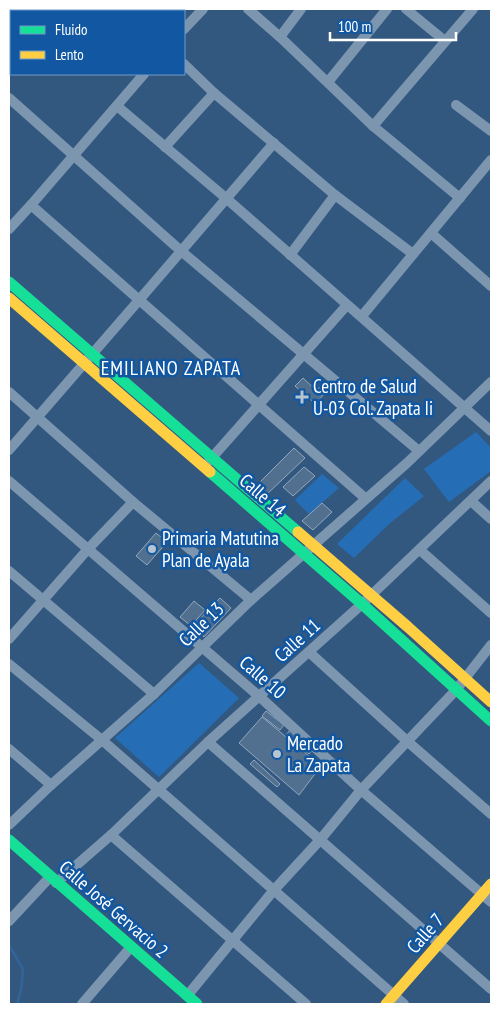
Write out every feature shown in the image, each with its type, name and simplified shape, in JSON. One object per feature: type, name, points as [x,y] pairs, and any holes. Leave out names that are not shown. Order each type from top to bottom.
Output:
[{"type":"main road","name":"Calle 14","points":[[9,282],[87,359]]},
{"type":"main road","name":"Calle 14","points":[[9,298],[87,359],[366,600],[491,702]]},
{"type":"main road","name":"Calle 14","points":[[366,600],[456,690],[491,721]]},
{"type":"main road","name":"Calle José Gervacio 2","points":[[9,840],[197,1004]]},
{"type":"main road","name":"Calle 7","points":[[390,1000],[439,943],[487,898],[491,884]]},
{"type":"street","points":[[185,27],[202,9]]},
{"type":"street","points":[[248,9],[373,126],[460,198]]},
{"type":"street","points":[[280,37],[301,9]]},
{"type":"street","points":[[328,82],[387,9]]},
{"type":"street","points":[[406,9],[445,41]]},
{"type":"street","points":[[373,126],[473,9]]},
{"type":"street","points":[[185,65],[214,93],[335,195],[413,254]]},
{"type":"street","points":[[9,229],[32,205],[143,75]]},
{"type":"street","points":[[165,147],[214,93]]},
{"type":"street","points":[[9,98],[181,251],[419,451]]},
{"type":"street","points":[[456,105],[491,130]]},
{"type":"street","points":[[117,106],[362,316],[491,431]]},
{"type":"street","points":[[9,450],[87,359],[141,300],[274,143]]},
{"type":"street","points":[[362,316],[491,160]]},
{"type":"street","points":[[290,255],[335,195]]},
{"type":"street","points":[[32,205],[366,498]]},
{"type":"street","points":[[431,233],[491,286]]},
{"type":"street","points":[[208,462],[347,305]]},
{"type":"street","name":"Calle 13","points":[[9,825],[51,785],[154,694],[251,600],[419,451],[491,382]]},
{"type":"street","points":[[9,392],[133,502],[251,600]]},
{"type":"street","name":"Calle 10","points":[[9,481],[260,697],[361,790],[487,898]]},
{"type":"street","name":"Calle 11","points":[[9,921],[53,880],[111,835],[208,742],[260,697],[420,550],[491,481]]},
{"type":"street","points":[[471,501],[491,519]]},
{"type":"street","points":[[9,639],[133,502]]},
{"type":"street","points":[[420,550],[491,613]]},
{"type":"street","points":[[9,571],[154,694]]},
{"type":"street","points":[[187,996],[274,890],[320,840],[361,790],[456,690],[491,645]]},
{"type":"street","points":[[309,652],[491,814]]},
{"type":"street","points":[[9,664],[102,740],[274,890],[390,1000],[404,1004]]},
{"type":"street","points":[[208,742],[491,989]]},
{"type":"street","points":[[9,750],[51,785]]},
{"type":"street","points":[[111,835],[306,1004]]},
{"type":"street","points":[[82,1004],[131,947]]},
{"type":"shaded area","points":[[476,432],[491,448],[491,471],[449,502],[424,469]]},
{"type":"shaded area","points":[[322,474],[339,488],[309,514],[295,500]]},
{"type":"shaded area","points":[[405,478],[424,496],[389,524],[354,558],[337,544]]},
{"type":"shaded area","points":[[199,663],[239,698],[159,777],[115,738]]},
{"type":"building","points":[[9,9],[14,9],[16,10],[10,10],[9,26]]},
{"type":"building","points":[[9,48],[10,72],[9,71]]},
{"type":"building","points":[[303,378],[316,390],[320,387],[326,392],[315,404],[310,399],[306,399],[306,396],[295,386]]},
{"type":"building","points":[[294,448],[305,458],[264,497],[254,488]]},
{"type":"building","points":[[304,467],[315,476],[293,496],[283,487]]},
{"type":"building","points":[[322,503],[332,512],[313,530],[302,521]]},
{"type":"building","name":"Primaria Matutina Plan de Ayala","points":[[156,533],[167,542],[147,565],[136,556]]},
{"type":"building","points":[[220,598],[231,608],[204,637],[193,626]]},
{"type":"building","points":[[194,601],[205,610],[191,626],[180,617]]},
{"type":"building","points":[[266,711],[284,725],[280,730],[262,716]]},
{"type":"building","points":[[262,717],[321,766],[299,795],[239,743]]},
{"type":"building","points":[[290,730],[304,742],[300,747],[286,735]]},
{"type":"building","points":[[305,743],[313,750],[309,754],[301,747]]},
{"type":"building","points":[[254,760],[280,784],[277,787],[250,764]]},
{"type":"waterway","points":[[9,945],[23,969],[21,990],[17,1004]]},
{"type":"traffic: fast","points":[[9,282],[298,532]]},
{"type":"traffic: fast","points":[[210,472],[362,604],[491,721]]},
{"type":"traffic: fast","points":[[9,840],[197,1004]]},
{"type":"traffic: slow","points":[[9,298],[210,472]]},
{"type":"traffic: slow","points":[[298,532],[491,702]]},
{"type":"traffic: slow","points":[[386,1004],[491,884]]},
{"type":"place","name":"Centro de Salud U-03 Col. Zapata Ii","points":[[302,397]]},
{"type":"place","name":"Primaria Matutina Plan de Ayala","points":[[152,549]]},
{"type":"place","name":"Mercado La Zapata","points":[[277,754]]},
{"type":"district","name":"EMILIANO ZAPATA","points":[[171,368]]}]
